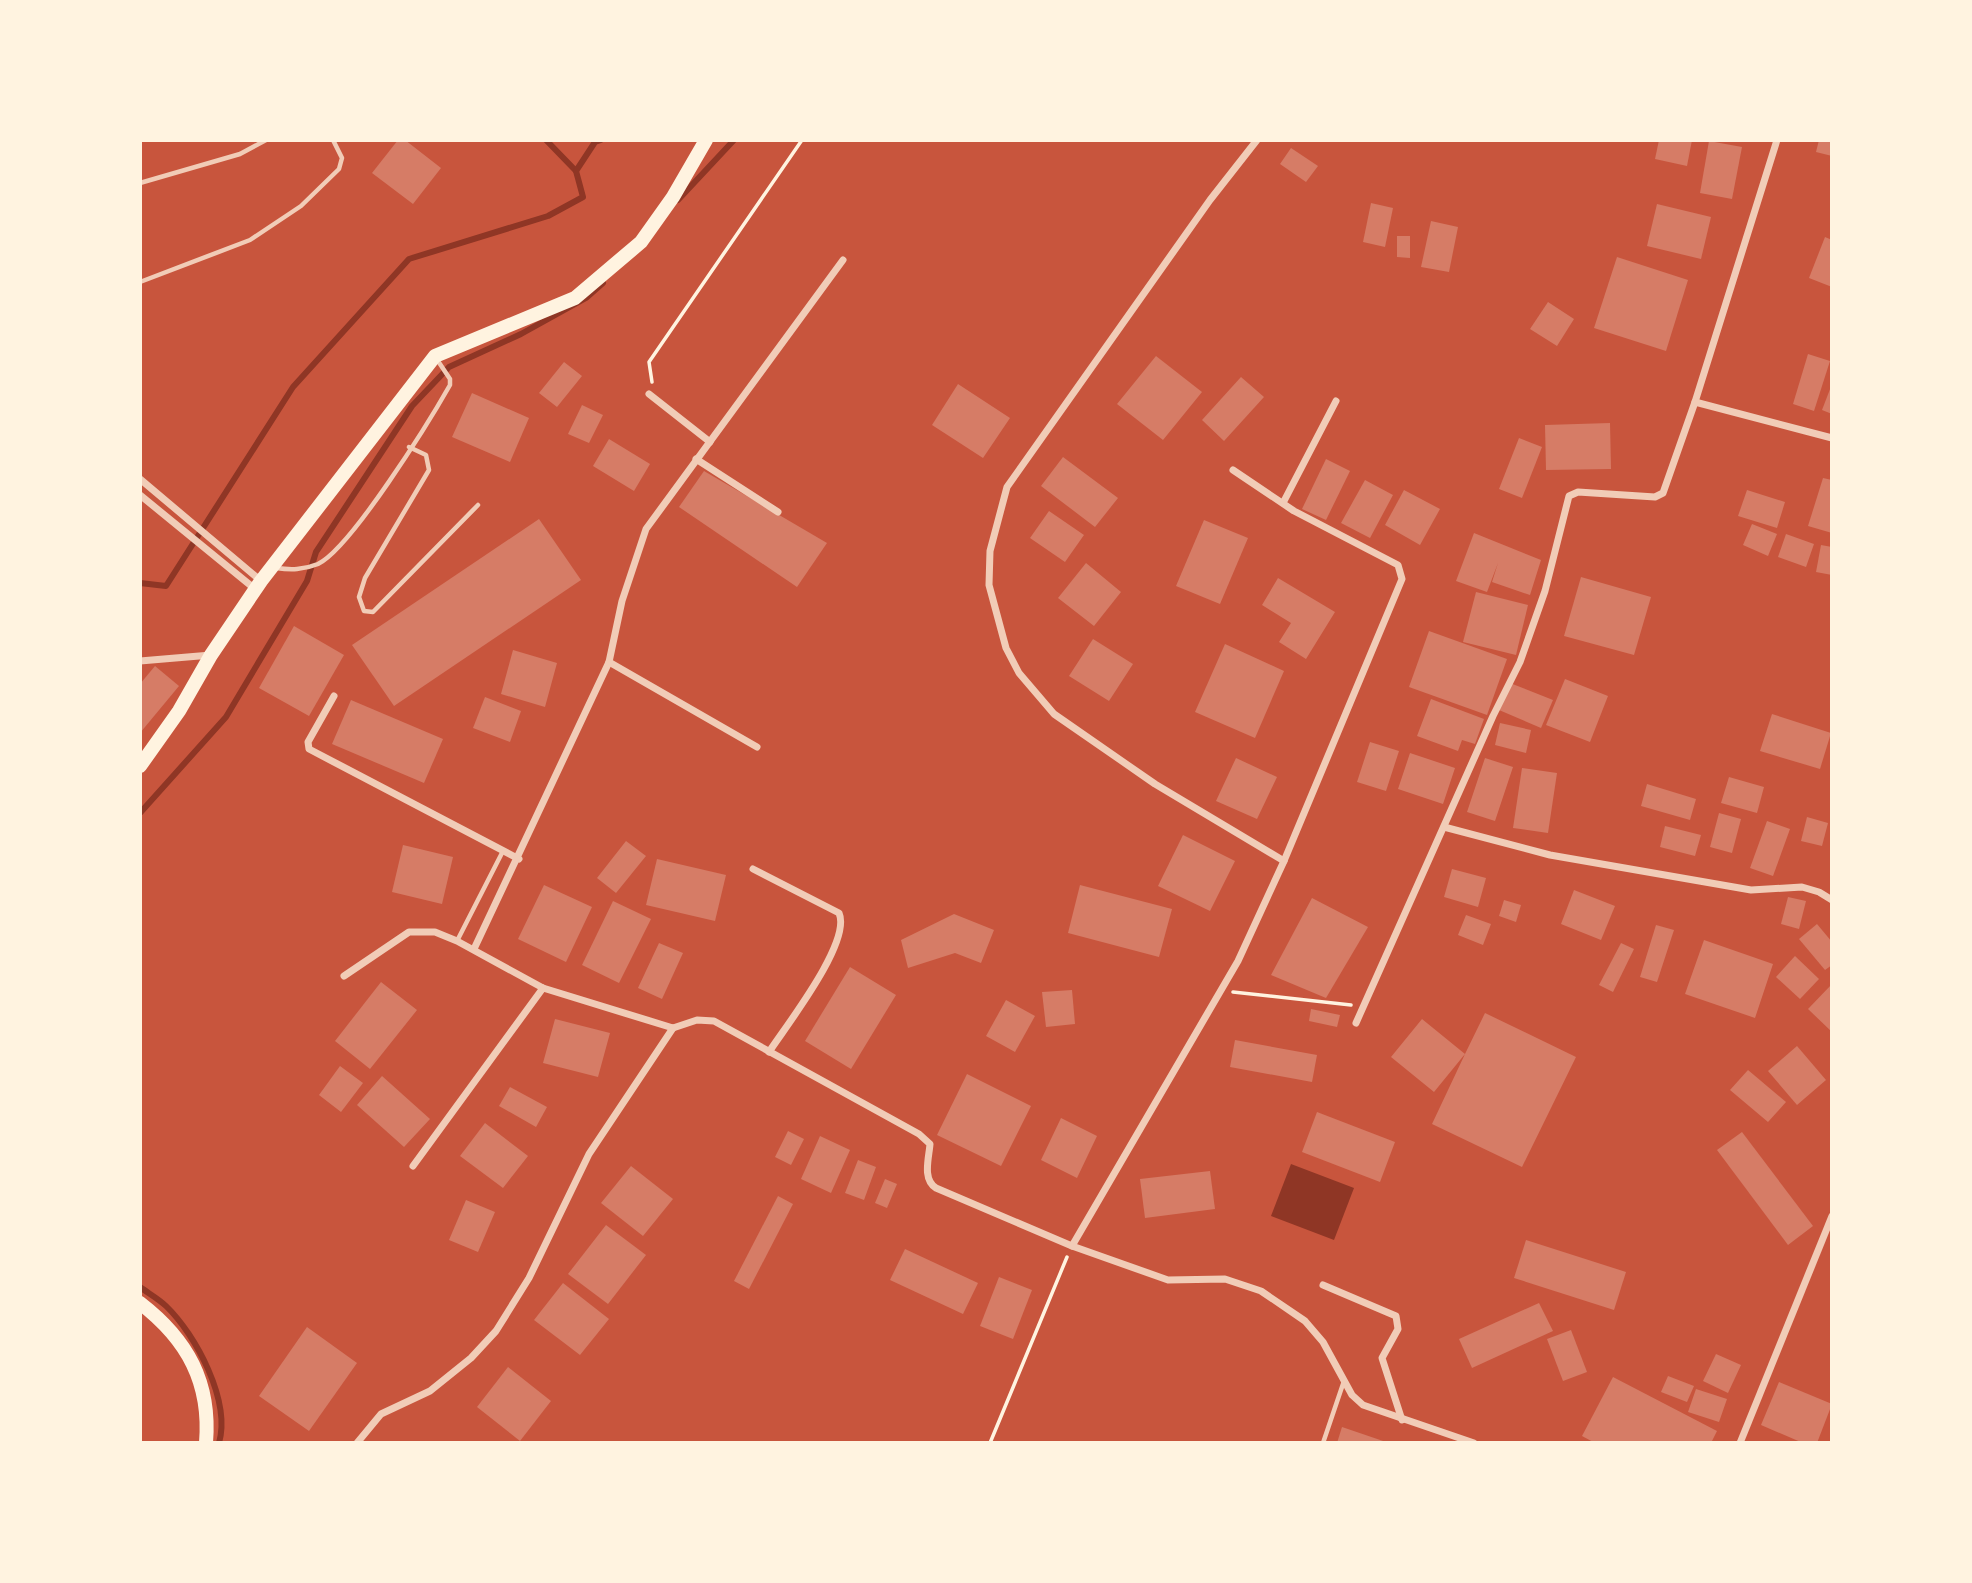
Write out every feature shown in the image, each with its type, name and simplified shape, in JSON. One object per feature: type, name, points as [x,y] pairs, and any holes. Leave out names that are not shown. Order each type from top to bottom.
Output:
[{"type":"main road","points":[[140,766],[179,711],[211,654],[271,567],[437,361],[575,298],[641,242],[708,141]]},
{"type":"main road","points":[[140,1303],[153,1313],[198,1369],[208,1413],[206,1443]]},
{"type":"street","points":[[1257,140],[1210,200],[1007,487],[990,551],[989,585],[1006,648],[1019,673],[1054,714],[1155,785],[1284,861]]},
{"type":"street","points":[[1356,1023],[1493,716],[1520,662],[1545,591],[1569,496],[1578,492],[1661,496],[1696,402],[1777,140]]},
{"type":"street","points":[[474,949],[519,859],[609,662],[622,601],[646,529],[843,260]]},
{"type":"street","points":[[649,394],[710,442]]},
{"type":"street","points":[[1283,503],[1336,401]]},
{"type":"street","points":[[1696,402],[1832,438]]},
{"type":"street","points":[[696,459],[778,512]]},
{"type":"street","points":[[1072,1246],[1238,961],[1284,861],[1400,590],[1403,573],[1398,565],[1283,503],[1233,470]]},
{"type":"street","points":[[140,479],[233,555],[258,585]]},
{"type":"street","points":[[140,495],[258,585]]},
{"type":"street","points":[[140,661],[211,654]]},
{"type":"street","points":[[609,662],[757,747]]},
{"type":"street","points":[[334,696],[308,742],[309,749],[519,859]]},
{"type":"street","points":[[1444,827],[1550,855],[1751,890],[1802,887],[1819,892],[1832,901]]},
{"type":"street","points":[[753,869],[839,913],[842,922],[835,949],[769,1052]]},
{"type":"street","points":[[344,976],[410,932],[435,932],[474,949],[543,988],[673,1028],[697,1020],[714,1021],[919,1134],[929,1144],[927,1175],[930,1184],[936,1188],[1072,1246],[1168,1280],[1225,1279],[1261,1291],[1305,1321],[1323,1342],[1352,1395],[1363,1405],[1474,1443]]},
{"type":"street","points":[[413,1166],[543,988]]},
{"type":"street","points":[[357,1443],[381,1414],[430,1391],[471,1358],[496,1331],[529,1278],[589,1154],[673,1028]]},
{"type":"street","points":[[1740,1443],[1832,1216]]},
{"type":"street","points":[[1324,1285],[1396,1316],[1398,1329],[1382,1357],[1402,1419]]},
{"type":"lane","points":[[140,183],[240,154],[266,140]]},
{"type":"lane","points":[[140,282],[250,240],[279,223],[339,169],[341,158],[333,140]]},
{"type":"lane","points":[[271,567],[295,570],[318,564],[342,546],[450,385],[437,361]]},
{"type":"lane","points":[[409,447],[426,455],[429,470],[365,578],[359,597],[364,611],[373,611],[478,505]]},
{"type":"lane","points":[[457,941],[503,851]]},
{"type":"lane","points":[[1323,1443],[1344,1380]]},
{"type":"path","points":[[649,394],[652,378],[649,362],[802,140]]},
{"type":"path","points":[[1221,991],[1364,1006]]},
{"type":"path","points":[[990,1443],[1072,1246]]},
{"type":"shaded area","points":[[1291,1164],[1354,1188],[1334,1240],[1271,1216]]},
{"type":"building","points":[[398,140],[405,140],[441,168],[413,204],[372,173]]},
{"type":"building","points":[[1659,140],[1692,140],[1687,166],[1655,159]]},
{"type":"building","points":[[1819,140],[1832,140],[1832,156],[1816,152]]},
{"type":"building","points":[[1709,141],[1742,147],[1732,199],[1700,193]]},
{"type":"building","points":[[1291,148],[1318,166],[1306,182],[1280,164]]},
{"type":"building","points":[[1371,203],[1393,208],[1385,247],[1363,242]]},
{"type":"building","points":[[1657,204],[1711,217],[1701,259],[1647,246]]},
{"type":"building","points":[[1431,221],[1458,227],[1449,272],[1421,267]]},
{"type":"building","points":[[1397,236],[1410,236],[1410,258],[1397,257]]},
{"type":"building","points":[[1825,237],[1832,240],[1832,287],[1809,278]]},
{"type":"building","points":[[1617,257],[1688,280],[1666,351],[1594,328]]},
{"type":"building","points":[[1548,302],[1574,319],[1557,346],[1530,329]]},
{"type":"building","points":[[1808,354],[1830,361],[1814,411],[1793,404]]},
{"type":"building","points":[[1156,356],[1202,392],[1163,440],[1117,404]]},
{"type":"building","points":[[564,362],[582,376],[557,407],[539,393]]},
{"type":"building","points":[[1241,377],[1264,397],[1224,441],[1202,420]]},
{"type":"building","points":[[958,384],[1010,418],[983,458],[932,425]]},
{"type":"building","points":[[1832,384],[1832,414],[1822,410]]},
{"type":"building","points":[[472,393],[529,418],[510,462],[452,437]]},
{"type":"building","points":[[582,405],[603,415],[589,443],[568,434]]},
{"type":"building","points":[[1610,423],[1611,469],[1546,470],[1545,425]]},
{"type":"building","points":[[1519,438],[1542,447],[1522,498],[1499,489]]},
{"type":"building","points":[[609,439],[650,464],[634,491],[593,466]]},
{"type":"building","points":[[1063,457],[1118,498],[1095,527],[1041,486]]},
{"type":"building","points":[[1326,459],[1350,471],[1326,520],[1302,509]]},
{"type":"building","points":[[704,471],[827,543],[797,587],[679,507]]},
{"type":"building","points":[[1823,478],[1832,480],[1832,533],[1808,526]]},
{"type":"building","points":[[1365,480],[1393,495],[1370,538],[1341,523]]},
{"type":"building","points":[[1404,490],[1440,509],[1420,545],[1385,525]]},
{"type":"building","points":[[1747,490],[1785,502],[1777,528],[1738,516]]},
{"type":"building","points":[[1049,511],[1084,535],[1065,562],[1030,538]]},
{"type":"building","points":[[539,519],[581,580],[394,706],[352,645]]},
{"type":"building","points":[[1204,520],[1248,538],[1220,604],[1176,586]]},
{"type":"building","points":[[1752,524],[1777,534],[1768,556],[1743,545]]},
{"type":"building","points":[[1474,533],[1541,560],[1530,595],[1492,582],[1498,563],[1487,592],[1456,581]]},
{"type":"building","points":[[1786,534],[1814,544],[1806,567],[1778,557]]},
{"type":"building","points":[[1821,545],[1832,547],[1832,575],[1816,572]]},
{"type":"building","points":[[1086,563],[1121,592],[1094,626],[1058,598]]},
{"type":"building","points":[[1581,577],[1651,597],[1634,655],[1564,636]]},
{"type":"building","points":[[1278,578],[1335,612],[1306,659],[1279,642],[1291,623],[1262,605]]},
{"type":"building","points":[[1476,592],[1528,605],[1516,655],[1463,642]]},
{"type":"building","points":[[294,626],[344,655],[309,716],[259,688]]},
{"type":"building","points":[[1429,631],[1507,659],[1487,715],[1409,687]]},
{"type":"building","points":[[1093,639],[1133,664],[1109,701],[1069,676]]},
{"type":"building","points":[[1225,644],[1284,671],[1255,738],[1195,712]]},
{"type":"building","points":[[513,650],[557,663],[545,707],[501,694]]},
{"type":"building","points":[[155,666],[179,686],[140,733],[140,684]]},
{"type":"building","points":[[1565,679],[1608,696],[1590,742],[1546,725]]},
{"type":"building","points":[[1510,683],[1553,700],[1541,728],[1499,710]]},
{"type":"building","points":[[485,697],[521,711],[510,742],[473,728]]},
{"type":"building","points":[[1431,699],[1484,719],[1475,744],[1462,740],[1458,751],[1417,736]]},
{"type":"building","points":[[351,700],[443,739],[424,783],[332,744]]},
{"type":"building","points":[[1772,714],[1831,733],[1820,769],[1760,751]]},
{"type":"building","points":[[1500,723],[1531,730],[1526,753],[1495,745]]},
{"type":"building","points":[[1370,742],[1399,751],[1386,791],[1357,782]]},
{"type":"building","points":[[1410,753],[1455,768],[1443,804],[1398,789]]},
{"type":"building","points":[[1236,758],[1277,777],[1257,819],[1216,801]]},
{"type":"building","points":[[1485,758],[1513,767],[1495,821],[1467,812]]},
{"type":"building","points":[[1522,768],[1557,773],[1548,833],[1513,828]]},
{"type":"building","points":[[1729,777],[1764,787],[1757,813],[1721,803]]},
{"type":"building","points":[[1647,784],[1696,799],[1690,820],[1641,806]]},
{"type":"building","points":[[1719,813],[1741,819],[1732,853],[1710,847]]},
{"type":"building","points":[[1807,817],[1828,823],[1822,846],[1801,841]]},
{"type":"building","points":[[1767,821],[1790,829],[1773,876],[1750,868]]},
{"type":"building","points":[[1665,826],[1701,835],[1695,856],[1660,847]]},
{"type":"building","points":[[1183,835],[1235,861],[1210,911],[1158,886]]},
{"type":"building","points":[[626,841],[646,856],[616,893],[597,878]]},
{"type":"building","points":[[403,845],[453,857],[442,904],[392,892]]},
{"type":"building","points":[[657,859],[726,875],[715,921],[646,905]]},
{"type":"building","points":[[1452,869],[1486,878],[1478,907],[1444,897]]},
{"type":"building","points":[[544,885],[592,907],[566,962],[518,939]]},
{"type":"building","points":[[1080,885],[1172,909],[1159,957],[1068,933]]},
{"type":"building","points":[[1574,890],[1615,906],[1601,940],[1561,924]]},
{"type":"building","points":[[1788,897],[1806,901],[1799,929],[1781,924]]},
{"type":"building","points":[[1312,898],[1368,927],[1326,998],[1271,975]]},
{"type":"building","points":[[1504,900],[1521,905],[1516,922],[1499,916]]},
{"type":"building","points":[[613,901],[651,919],[619,983],[582,965]]},
{"type":"building","points":[[954,914],[994,930],[981,963],[955,953],[908,968],[901,940]]},
{"type":"building","points":[[1466,915],[1491,924],[1483,945],[1458,935]]},
{"type":"building","points":[[1817,924],[1832,942],[1832,965],[1825,970],[1799,939]]},
{"type":"building","points":[[1656,925],[1674,930],[1657,982],[1640,977]]},
{"type":"building","points":[[1704,940],[1773,964],[1755,1018],[1685,994]]},
{"type":"building","points":[[659,943],[683,953],[662,999],[638,988]]},
{"type":"building","points":[[1621,943],[1634,949],[1613,992],[1599,985]]},
{"type":"building","points":[[1795,956],[1819,979],[1800,999],[1776,977]]},
{"type":"building","points":[[850,967],[896,995],[851,1069],[805,1041]]},
{"type":"building","points":[[381,982],[417,1010],[370,1069],[335,1041]]},
{"type":"building","points":[[1832,984],[1832,1032],[1808,1009]]},
{"type":"building","points":[[1072,990],[1075,1024],[1046,1027],[1042,992]]},
{"type":"building","points":[[1006,1000],[1035,1016],[1015,1052],[986,1036]]},
{"type":"building","points":[[1311,1009],[1340,1015],[1337,1027],[1309,1021]]},
{"type":"building","points":[[1485,1013],[1576,1057],[1522,1167],[1432,1124]]},
{"type":"building","points":[[555,1019],[610,1033],[598,1077],[543,1063]]},
{"type":"building","points":[[1422,1019],[1465,1054],[1434,1092],[1391,1057]]},
{"type":"building","points":[[1235,1040],[1317,1055],[1312,1082],[1230,1067]]},
{"type":"building","points":[[1797,1046],[1826,1080],[1797,1105],[1768,1071]]},
{"type":"building","points":[[340,1066],[363,1083],[341,1112],[319,1095]]},
{"type":"building","points":[[1748,1070],[1786,1102],[1768,1122],[1730,1090]]},
{"type":"building","points":[[967,1074],[1031,1106],[1001,1166],[937,1135]]},
{"type":"building","points":[[382,1076],[430,1119],[404,1147],[357,1105]]},
{"type":"building","points":[[510,1087],[547,1107],[536,1127],[499,1106]]},
{"type":"building","points":[[1317,1112],[1395,1142],[1380,1182],[1302,1152]]},
{"type":"building","points":[[1061,1118],[1097,1136],[1077,1178],[1041,1160]]},
{"type":"building","points":[[485,1123],[528,1156],[503,1188],[460,1156]]},
{"type":"building","points":[[788,1131],[804,1139],[791,1165],[775,1157]]},
{"type":"building","points":[[1742,1132],[1813,1226],[1788,1245],[1717,1150]]},
{"type":"building","points":[[820,1136],[850,1150],[831,1193],[801,1179]]},
{"type":"building","points":[[858,1160],[876,1167],[864,1200],[845,1193]]},
{"type":"building","points":[[631,1166],[673,1199],[643,1236],[601,1203]]},
{"type":"building","points":[[1210,1171],[1215,1209],[1145,1218],[1140,1179]]},
{"type":"building","points":[[885,1179],[897,1184],[887,1208],[875,1203]]},
{"type":"building","points":[[778,1196],[793,1204],[749,1289],[734,1281]]},
{"type":"building","points":[[466,1200],[495,1212],[478,1252],[449,1240]]},
{"type":"building","points":[[606,1225],[646,1255],[608,1304],[568,1274]]},
{"type":"building","points":[[1526,1240],[1626,1272],[1614,1310],[1514,1278]]},
{"type":"building","points":[[905,1249],[978,1283],[963,1314],[890,1280]]},
{"type":"building","points":[[999,1277],[1032,1290],[1013,1339],[980,1326]]},
{"type":"building","points":[[563,1283],[609,1319],[580,1355],[534,1320]]},
{"type":"building","points":[[1539,1303],[1553,1331],[1472,1368],[1459,1339]]},
{"type":"building","points":[[307,1327],[357,1363],[309,1431],[259,1396]]},
{"type":"building","points":[[1571,1330],[1587,1372],[1563,1381],[1547,1339]]},
{"type":"building","points":[[1716,1354],[1741,1365],[1728,1393],[1703,1381]]},
{"type":"building","points":[[508,1367],[551,1401],[520,1441],[477,1407]]},
{"type":"building","points":[[1668,1376],[1694,1386],[1687,1402],[1661,1392]]},
{"type":"building","points":[[1613,1377],[1717,1431],[1711,1443],[1595,1443],[1582,1436]]},
{"type":"building","points":[[1779,1382],[1832,1404],[1817,1443],[1803,1443],[1761,1425]]},
{"type":"building","points":[[1696,1389],[1727,1399],[1719,1422],[1688,1412]]},
{"type":"building","points":[[1342,1427],[1389,1443],[1337,1443]]},
{"type":"waterway","points":[[546,140],[576,171]]},
{"type":"waterway","points":[[140,583],[166,586],[293,387],[409,259],[548,216],[583,197],[576,171],[595,142],[601,140]]},
{"type":"waterway","points":[[678,200],[734,140]]},
{"type":"waterway","points":[[140,813],[226,717],[307,581],[316,552],[412,406],[449,367],[521,334],[586,298],[603,283]]},
{"type":"waterway","points":[[140,1287],[166,1306],[199,1351],[220,1408],[219,1443]]}]
